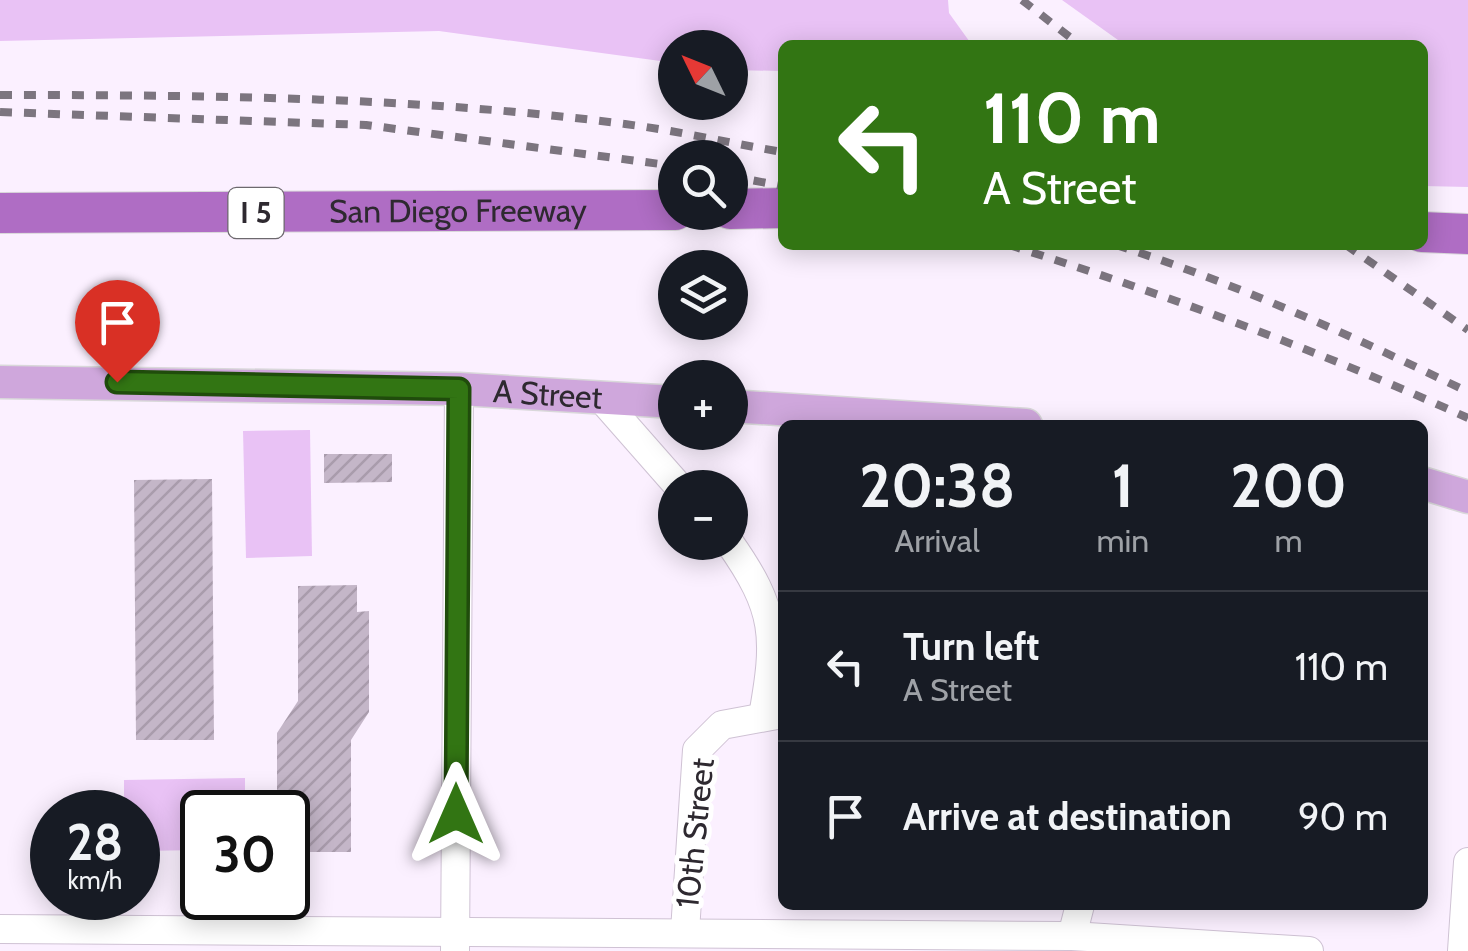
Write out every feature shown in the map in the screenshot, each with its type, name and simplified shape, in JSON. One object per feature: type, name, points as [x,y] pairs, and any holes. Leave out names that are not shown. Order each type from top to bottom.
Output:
[{"type":"highway","points":[[748,209],[778,208]]},
{"type":"highway","name":"San Diego Freeway","points":[[0,213],[658,210]]},
{"type":"highway","points":[[1428,232],[1467,234]]},
{"type":"main road","name":"A Street","points":[[0,382],[459,389],[658,401]]},
{"type":"main road","points":[[748,407],[948,420]]},
{"type":"main road","points":[[1428,485],[1468,497]]},
{"type":"street","points":[[455,941],[459,389]]},
{"type":"street","points":[[600,397],[664,470]]},
{"type":"street","points":[[739,560],[770,614],[775,648],[773,715]]},
{"type":"street","name":"10th Street","points":[[686,931],[697,750],[722,725],[773,715]]},
{"type":"street","points":[[1462,951],[1468,862]]},
{"type":"street","points":[[1072,936],[1079,910]]},
{"type":"street","points":[[0,928],[455,941],[686,931],[1072,936],[1310,951]]},
{"type":"shaded area","points":[[0,0],[948,0],[949,13],[968,40],[778,40],[778,71],[748,70],[748,30],[658,30],[658,61],[439,31],[0,41]]},
{"type":"shaded area","points":[[1062,0],[1468,0],[1468,187],[1428,186],[1428,40],[1118,40]]},
{"type":"shaded area","points":[[310,430],[312,556],[246,558],[243,431]]},
{"type":"shaded area","points":[[245,778],[245,790],[180,790],[180,850],[160,851],[160,790],[124,790],[124,780]]},
{"type":"building","points":[[324,454],[392,454],[392,482],[324,483]]},
{"type":"building","points":[[212,479],[214,740],[136,740],[134,480]]},
{"type":"building","points":[[357,585],[357,612],[369,611],[369,712],[351,740],[351,852],[310,852],[310,790],[277,790],[277,733],[298,701],[298,586]]},
{"type":"railway","points":[[1022,0],[1074,40]]},
{"type":"railway","points":[[0,95],[235,97],[469,108],[625,124],[778,151]]},
{"type":"railway","points":[[0,112],[366,125],[658,164]]},
{"type":"railway","points":[[748,179],[778,185]]},
{"type":"railway","points":[[1024,250],[1241,325],[1468,418]]},
{"type":"railway","points":[[1130,250],[1294,312],[1468,392]]},
{"type":"railway","points":[[1353,250],[1468,330]]},
{"type":"route","points":[[117,382],[459,389],[456,814]]}]
